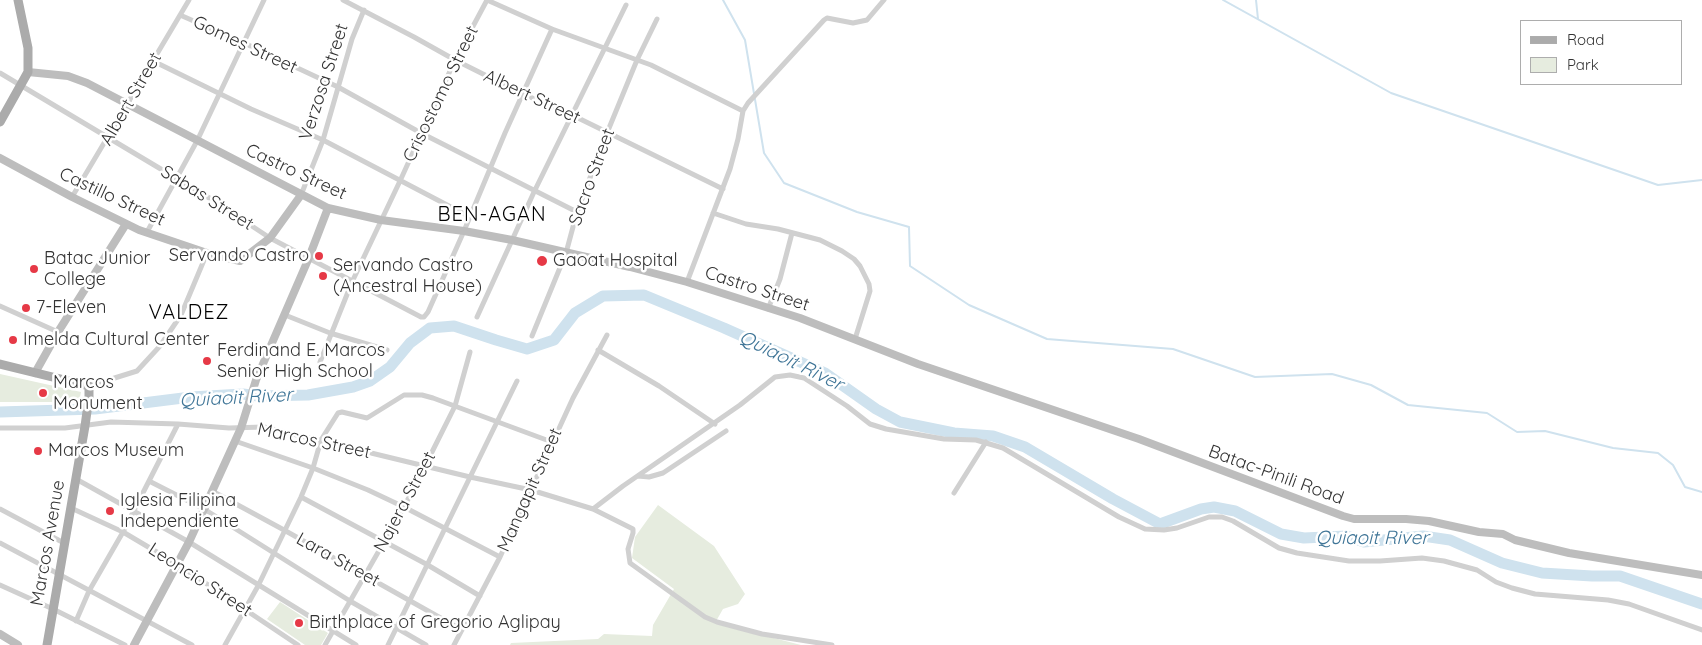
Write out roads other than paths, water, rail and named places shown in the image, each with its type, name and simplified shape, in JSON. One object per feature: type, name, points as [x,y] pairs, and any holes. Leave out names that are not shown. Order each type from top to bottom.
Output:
[{"type":"main road","points":[[0,121],[28,72],[28,48],[18,0]]},
{"type":"main road","name":"Castro Street","points":[[28,72],[68,76],[87,83],[328,208],[381,220],[512,240],[630,267],[687,282],[800,318],[854,339]]},
{"type":"main road","name":"Castillo Street","points":[[0,158],[72,197],[139,230],[207,253],[240,262],[245,260]]},
{"type":"main road","name":"Verzosa Street","points":[[245,260],[270,238],[301,195]]},
{"type":"main road","points":[[134,645],[189,542],[240,428],[253,390],[328,208]]},
{"type":"main road","points":[[35,373],[58,332],[126,224]]},
{"type":"main road","name":"Batac-Pinili Road","points":[[854,339],[964,380],[1139,439],[1343,516],[1354,519],[1429,521],[1480,532],[1502,534],[1515,540],[1568,553],[1702,575]]},
{"type":"main road","points":[[0,364],[89,386]]},
{"type":"main road","name":"Marcos Avenue","points":[[47,645],[76,479],[89,397],[89,386]]},
{"type":"main road","points":[[0,634],[7,642],[18,645]]},
{"type":"street","name":"Albert Street","points":[[72,197],[189,0]]},
{"type":"street","points":[[147,232],[197,141],[264,0]]},
{"type":"street","name":"Albert Street","points":[[343,0],[522,94],[572,115],[723,189]]},
{"type":"street","name":"Crisostomo Street","points":[[320,362],[352,282],[421,132],[455,60],[487,0],[552,29],[662,69],[743,111]]},
{"type":"street","points":[[687,282],[735,153],[743,111],[752,98],[824,20],[835,19],[853,23],[867,20],[884,0]]},
{"type":"street","points":[[477,317],[534,192],[626,5]]},
{"type":"street","name":"Verzosa Street","points":[[301,195],[323,140],[352,39],[364,10]]},
{"type":"street","name":"Gomes Street","points":[[180,15],[244,42],[338,87],[534,192],[577,212]]},
{"type":"street","name":"Sacro Street","points":[[532,336],[566,253],[577,212],[607,133],[637,60],[657,20]]},
{"type":"street","points":[[464,232],[522,94],[552,29]]},
{"type":"street","points":[[153,61],[219,94],[323,140],[470,217]]},
{"type":"street","name":"Sabas Street","points":[[0,73],[212,199],[270,238],[308,260],[418,315],[424,317],[428,312],[464,232]]},
{"type":"street","points":[[712,213],[746,224],[820,240],[854,259],[870,284],[870,291],[854,339]]},
{"type":"street","points":[[768,309],[780,279],[792,233]]},
{"type":"street","points":[[89,386],[137,371],[160,346],[181,315],[207,253]]},
{"type":"street","points":[[0,306],[58,332]]},
{"type":"street","points":[[285,315],[330,333],[387,350]]},
{"type":"street","name":"Mangapit Street","points":[[454,645],[500,557],[552,442],[607,335]]},
{"type":"street","points":[[598,350],[659,386],[715,424]]},
{"type":"street","name":"Najera Street","points":[[325,645],[404,506],[455,406],[470,352]]},
{"type":"street","points":[[593,510],[638,476],[715,424],[775,376],[790,375],[804,378],[847,406],[870,424],[886,429],[944,439],[986,442],[1003,448],[1119,517],[1146,529],[1164,530],[1177,528],[1209,517],[1222,517],[1233,521],[1279,548],[1297,553],[1349,560],[1380,561],[1422,558],[1444,561],[1476,570],[1496,582],[1512,588],[1535,594],[1615,602],[1650,611],[1702,630]]},
{"type":"street","points":[[388,645],[517,381]]},
{"type":"street","points":[[224,645],[258,586],[301,497],[313,468],[321,440],[338,413],[344,412],[367,418],[404,395],[433,398],[552,442]]},
{"type":"street","name":"Marcos Street","points":[[0,428],[39,429],[85,422],[178,424],[229,428],[264,427],[531,490],[593,510],[633,529],[628,550],[630,563],[705,617],[762,634],[832,645]]},
{"type":"street","points":[[76,621],[89,591],[123,532],[178,424]]},
{"type":"street","points":[[638,476],[649,477],[663,473],[726,431]]},
{"type":"street","points":[[234,440],[313,468],[404,506],[500,557]]},
{"type":"street","points":[[954,493],[986,442]]},
{"type":"street","points":[[76,479],[189,542],[356,645]]},
{"type":"street","points":[[149,481],[204,509],[350,601],[426,645]]},
{"type":"street","name":"Lara Street","points":[[212,491],[462,630]]},
{"type":"street","points":[[301,497],[426,564],[480,596]]},
{"type":"street","name":"Leoncio Street","points":[[71,508],[123,532],[177,564],[298,645]]},
{"type":"street","points":[[0,509],[64,543]]},
{"type":"street","points":[[0,543],[192,645]]},
{"type":"street","points":[[0,584],[125,645]]},
{"type":"waterway","points":[[723,0],[745,40],[764,153],[784,183],[857,212],[909,227],[910,266],[969,305],[1047,339],[1173,349],[1255,377],[1332,374],[1371,385],[1408,405],[1487,413],[1517,432],[1545,431],[1613,448],[1658,453],[1673,465],[1685,487],[1702,492]]},
{"type":"waterway","points":[[1223,0],[1391,93],[1658,185],[1702,180]]},
{"type":"waterway","points":[[1256,0],[1258,19]]},
{"type":"waterway","name":"Quiaoit River","points":[[0,412],[95,409],[191,397],[243,394],[258,396],[308,395],[353,387],[370,381],[390,367],[410,343],[430,328],[454,326],[527,349],[554,340],[575,313],[603,296],[644,295],[825,373],[876,409],[900,422],[954,433],[993,436],[1025,447],[1113,499],[1160,524],[1201,509],[1214,507],[1235,511],[1281,534],[1304,538],[1347,536],[1364,542],[1423,536],[1450,540],[1502,563],[1542,573],[1620,576],[1702,604]]},
{"type":"place","name":"Servando Castro","points":[[319,256]]},
{"type":"place","name":"Gaoat Hospital","points":[[542,261]]},
{"type":"place","name":"Batac Junior College","points":[[34,269]]},
{"type":"place","name":"Servando Castro (Ancestral House)","points":[[323,276]]},
{"type":"place","name":"7-Eleven","points":[[26,308]]},
{"type":"place","name":"Imelda Cultural Center","points":[[13,340]]},
{"type":"place","name":"Ferdinand E. Marcos Senior High School","points":[[207,361]]},
{"type":"place","name":"Marcos Monument","points":[[43,393]]},
{"type":"place","name":"Marcos Museum","points":[[38,451]]},
{"type":"place","name":"Iglesia Filipina Independiente","points":[[110,511]]},
{"type":"place","name":"Birthplace of Gregorio Aglipay","points":[[299,623]]},
{"type":"district","name":"BEN-AGAN","points":[[492,215]]},
{"type":"district","name":"VALDEZ","points":[[189,313]]}]
